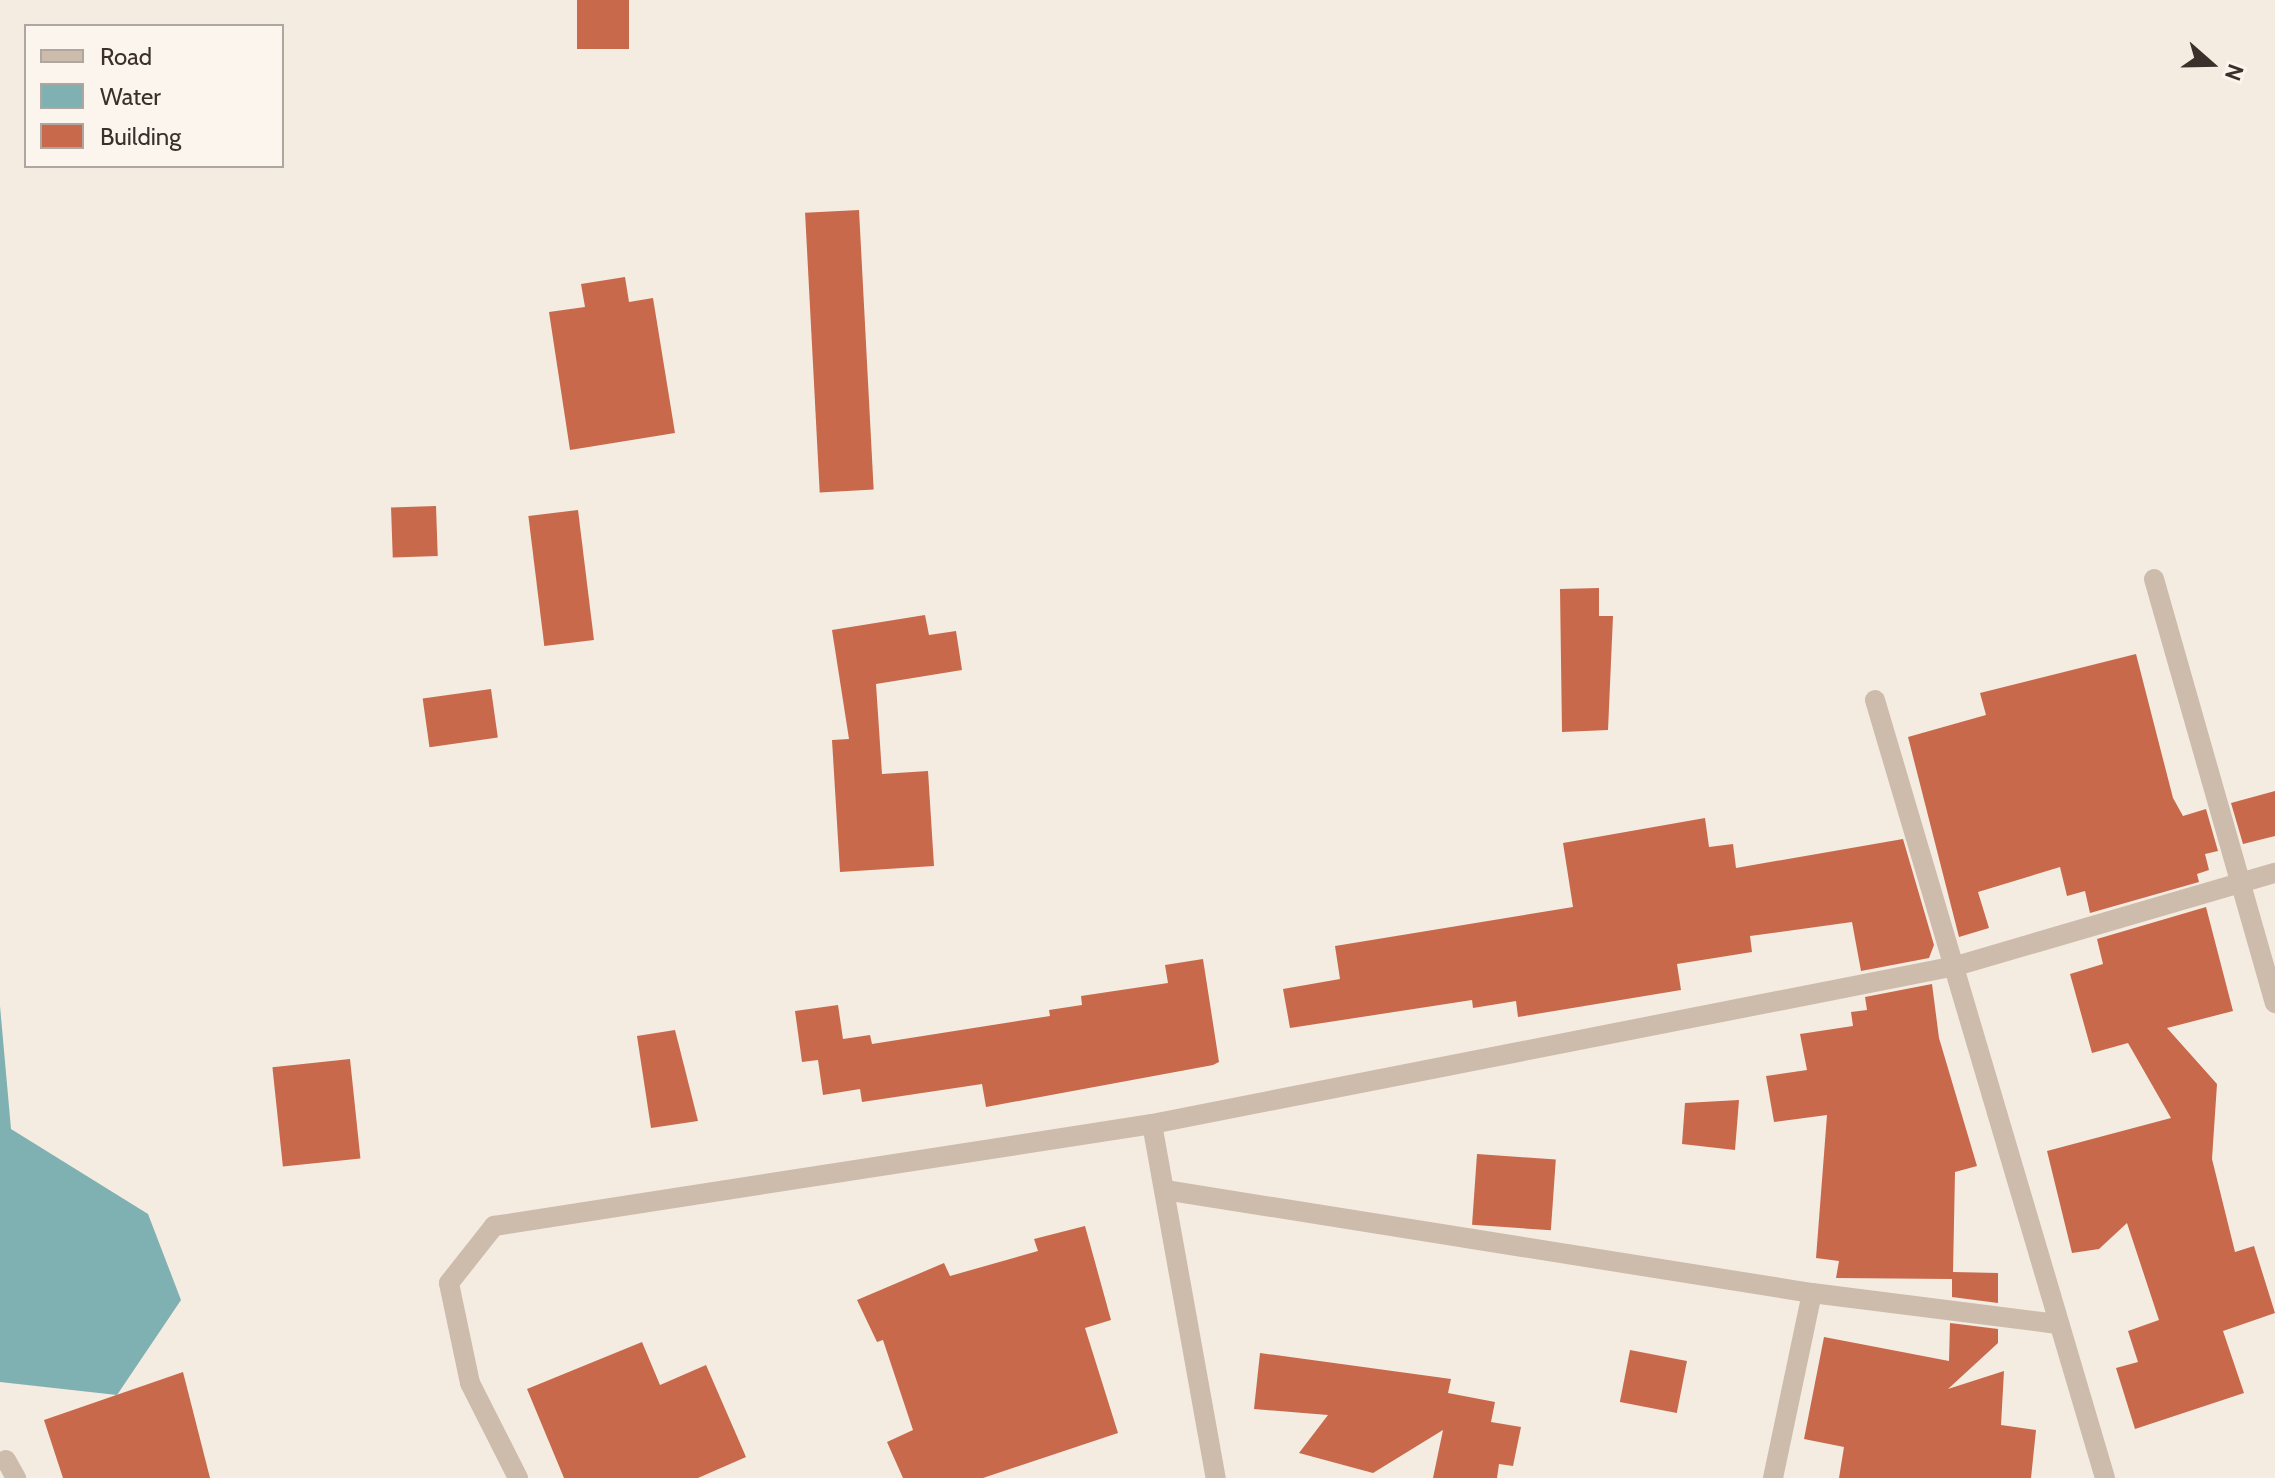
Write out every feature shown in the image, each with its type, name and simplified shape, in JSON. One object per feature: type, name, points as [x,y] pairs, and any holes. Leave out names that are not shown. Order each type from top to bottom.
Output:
[{"type":"street","points":[[2154,579],[2275,1003]]},
{"type":"street","points":[[1875,700],[2105,1478]]},
{"type":"street","points":[[518,1478],[470,1383],[449,1283],[494,1226],[1152,1124],[1956,966],[2275,873]]},
{"type":"street","points":[[1152,1124],[1216,1478]]},
{"type":"street","points":[[1165,1190],[1812,1293],[2059,1324]]},
{"type":"street","points":[[1773,1478],[1812,1293]]},
{"type":"water","points":[[0,1006],[11,1129],[148,1214],[181,1300],[117,1395],[0,1382]]},
{"type":"building","points":[[577,0],[629,0],[629,49],[577,49]]},
{"type":"building","points":[[859,210],[874,490],[820,492],[805,213]]},
{"type":"building","points":[[625,277],[629,302],[653,298],[675,433],[570,450],[549,312],[585,307],[581,284]]},
{"type":"building","points":[[436,506],[438,556],[393,558],[391,508]]},
{"type":"building","points":[[578,510],[594,640],[544,646],[528,516]]},
{"type":"building","points":[[1599,588],[1599,616],[1613,616],[1608,730],[1562,732],[1560,589]]},
{"type":"building","points":[[925,615],[929,635],[956,631],[962,670],[876,684],[882,774],[928,771],[934,866],[840,872],[832,740],[849,739],[832,630]]},
{"type":"building","points":[[2136,654],[2173,798],[2183,816],[2206,809],[2218,851],[2205,854],[2209,870],[2197,874],[2199,882],[2090,913],[2085,891],[2067,896],[2060,867],[1978,892],[1989,928],[1959,937],[1908,737],[1986,715],[1980,693]]},
{"type":"building","points":[[491,689],[498,738],[429,747],[423,699]]},
{"type":"building","points":[[2275,791],[2275,836],[2243,844],[2231,803]]},
{"type":"building","points":[[1705,818],[1709,847],[1733,844],[1736,868],[1903,839],[1934,945],[1929,958],[1861,971],[1852,922],[1750,936],[1752,952],[1677,964],[1681,990],[1518,1017],[1516,1001],[1473,1008],[1472,1000],[1290,1028],[1283,989],[1340,979],[1335,946],[1573,907],[1563,843]]},
{"type":"building","points":[[2206,907],[2233,1011],[2167,1028],[2217,1084],[2212,1159],[2235,1252],[2254,1246],[2275,1313],[2223,1331],[2244,1393],[2135,1429],[2116,1368],[2138,1362],[2128,1331],[2159,1320],[2127,1223],[2099,1249],[2072,1253],[2047,1151],[2171,1118],[2128,1043],[2092,1053],[2070,974],[2103,964],[2097,939]]},
{"type":"building","points":[[1203,959],[1219,1062],[1213,1065],[986,1107],[982,1084],[862,1102],[860,1089],[823,1095],[818,1060],[802,1062],[795,1011],[838,1005],[843,1039],[870,1035],[872,1044],[1050,1016],[1049,1010],[1082,1005],[1081,996],[1168,983],[1165,965]]},
{"type":"building","points":[[1932,984],[1939,1038],[1977,1166],[1955,1172],[1953,1272],[1998,1273],[1998,1303],[1952,1297],[1952,1279],[1836,1278],[1839,1261],[1816,1258],[1827,1115],[1774,1122],[1766,1076],[1807,1070],[1800,1034],[1853,1026],[1851,1012],[1867,1010],[1865,997]]},
{"type":"building","points":[[675,1030],[698,1121],[651,1128],[637,1036]]},
{"type":"building","points":[[350,1059],[360,1158],[283,1167],[272,1067]]},
{"type":"building","points":[[1739,1100],[1735,1150],[1682,1144],[1685,1103]]},
{"type":"building","points":[[1477,1154],[1556,1160],[1551,1230],[1472,1225]]},
{"type":"building","points":[[1085,1226],[1111,1320],[1085,1328],[1118,1433],[983,1478],[903,1478],[887,1442],[913,1430],[883,1340],[877,1342],[857,1300],[944,1263],[950,1276],[1038,1251],[1034,1239]]},
{"type":"building","points":[[1950,1323],[1998,1329],[1998,1343],[1948,1389],[2004,1371],[2001,1425],[2036,1430],[2031,1478],[1839,1478],[1844,1447],[1804,1439],[1824,1337],[1949,1361]]},
{"type":"building","points":[[642,1342],[660,1385],[706,1365],[746,1457],[698,1478],[564,1478],[527,1389]]},
{"type":"building","points":[[1630,1350],[1687,1361],[1677,1413],[1620,1402]]},
{"type":"building","points":[[1260,1353],[1451,1379],[1448,1393],[1495,1402],[1491,1422],[1521,1427],[1513,1466],[1499,1464],[1497,1478],[1433,1478],[1443,1430],[1373,1473],[1299,1453],[1328,1415],[1254,1409]]},
{"type":"building","points":[[183,1372],[210,1478],[63,1478],[44,1420]]}]
